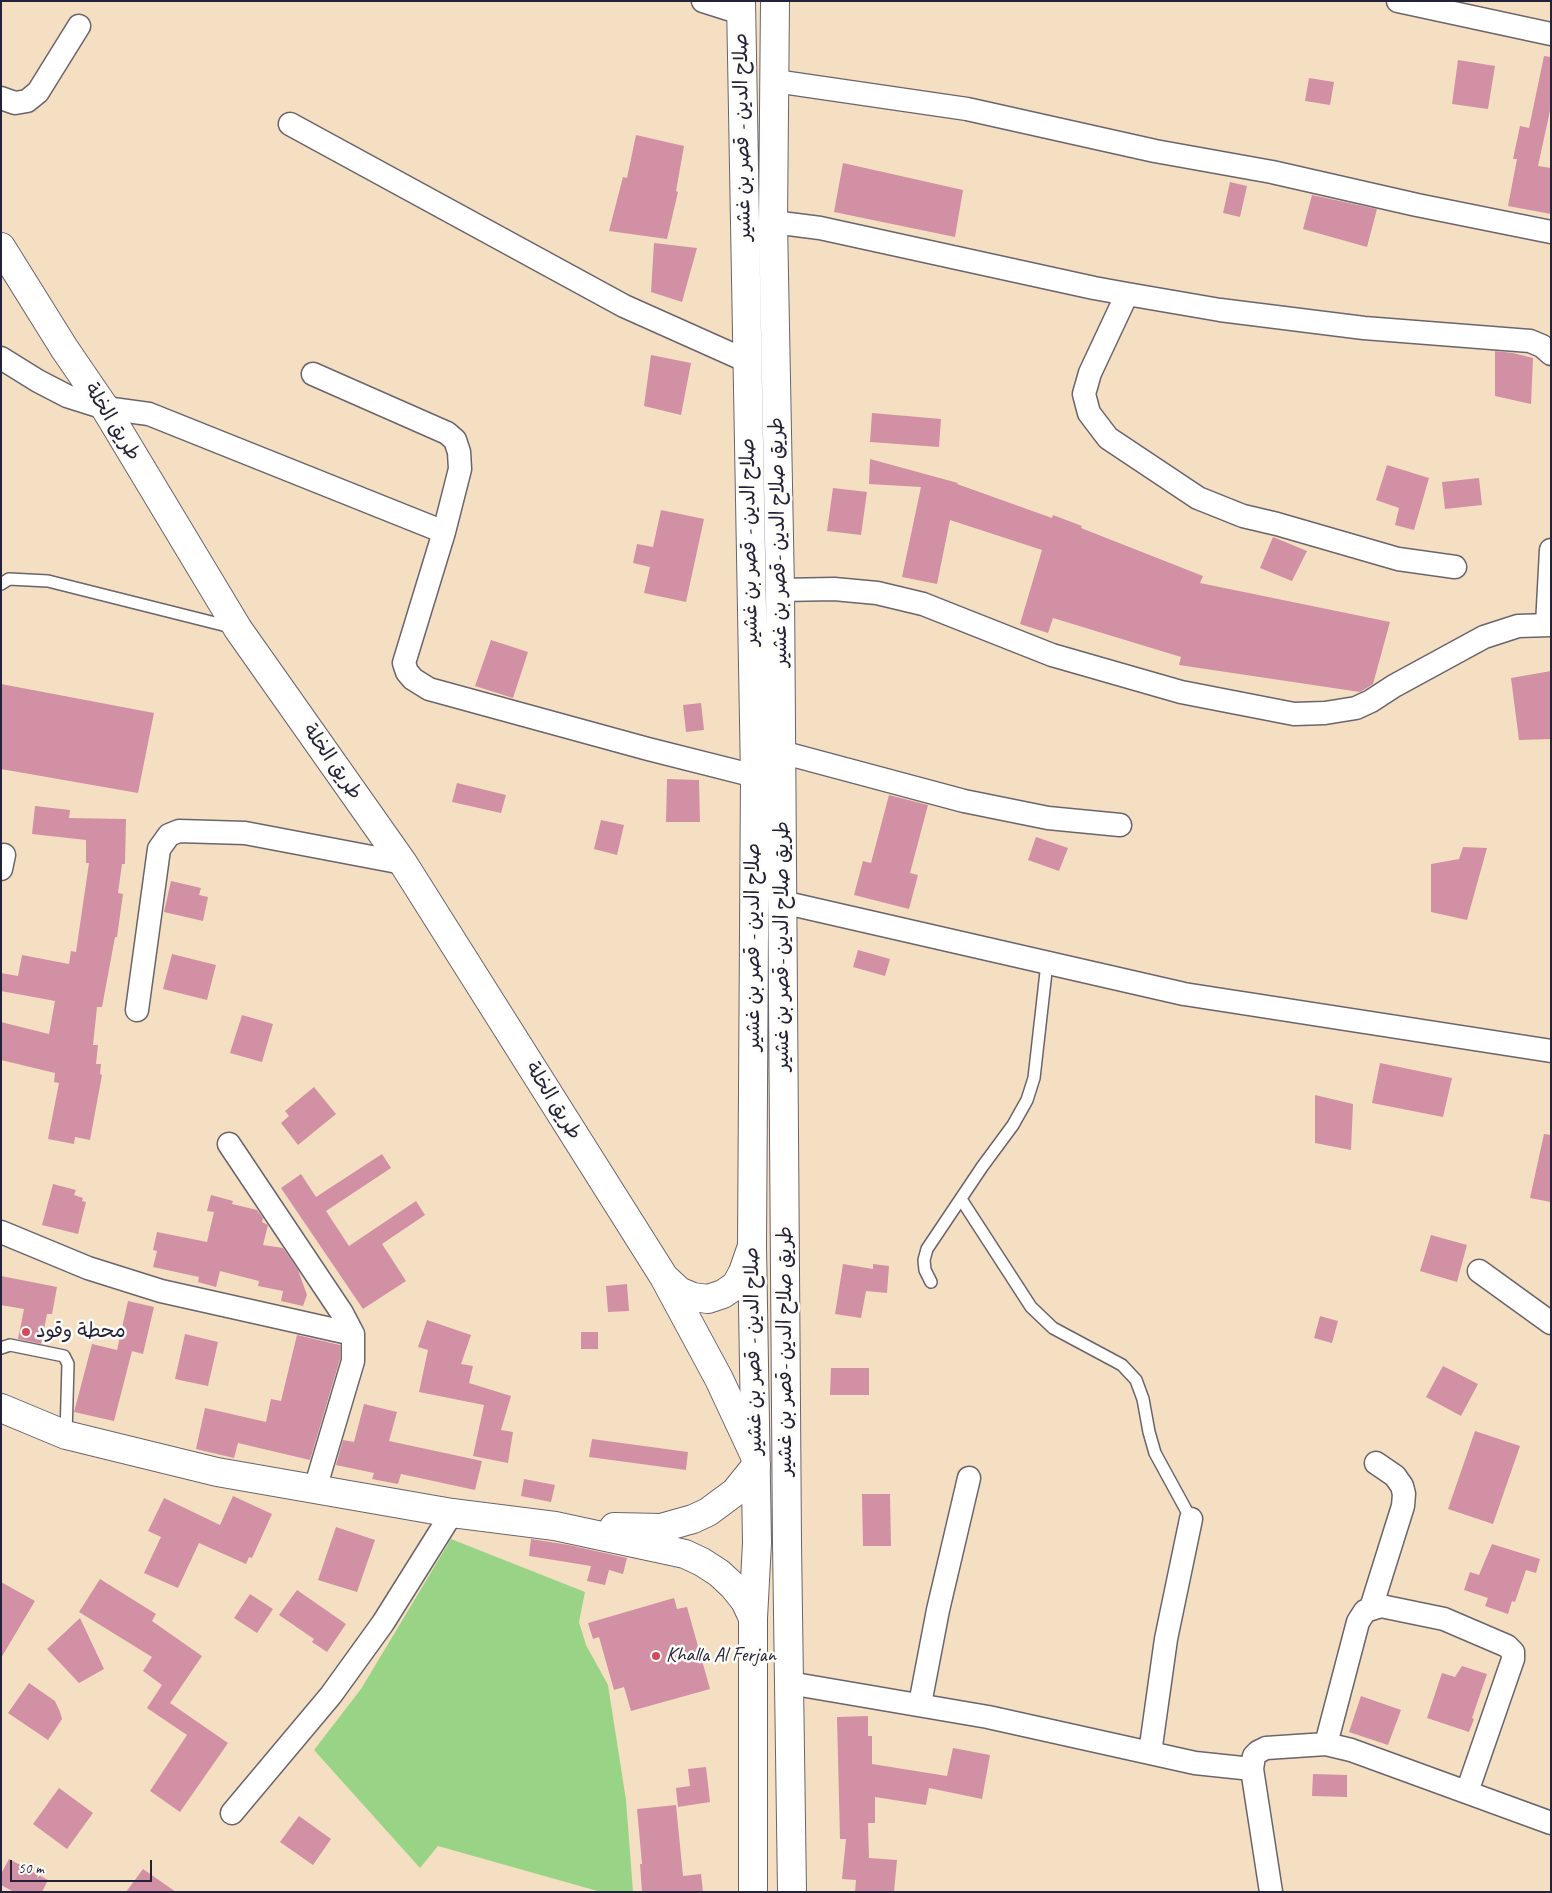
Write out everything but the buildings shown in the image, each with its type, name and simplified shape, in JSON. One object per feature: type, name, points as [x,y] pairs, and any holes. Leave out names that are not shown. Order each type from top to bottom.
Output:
[{"type":"main road","name":"طريق صلاح الدين -قصر بن غشير","points":[[775,1],[773,222],[782,752],[792,1892]]},
{"type":"main road","name":"صلاح الدين - قصر بن غشير","points":[[741,7],[755,776],[752,1246],[756,1543],[753,1618],[753,1892]]},
{"type":"main road","name":"طريق الخلة","points":[[1,247],[64,348],[105,408],[238,629],[403,863],[664,1277],[720,1379],[755,1460]]},
{"type":"main road","name":"طريق الخلة","points":[[664,1277],[679,1291],[693,1297],[708,1298],[723,1294],[736,1285],[743,1272],[752,1246]]},
{"type":"main road","points":[[1,1408],[66,1435],[217,1472],[452,1512],[555,1526],[685,1554],[719,1573],[733,1586],[745,1601],[753,1618]]},
{"type":"main road","points":[[555,1526],[661,1528],[677,1525],[708,1512],[735,1492],[755,1460]]},
{"type":"street","points":[[703,1],[741,7]]},
{"type":"street","points":[[1398,1],[1551,33]]},
{"type":"street","points":[[1,98],[15,102],[27,101],[38,92],[79,26]]},
{"type":"street","points":[[775,81],[967,109],[1551,232]]},
{"type":"street","points":[[290,124],[624,306],[747,361]]},
{"type":"street","points":[[773,222],[820,228],[1094,288],[1220,310],[1364,328],[1530,341],[1542,346],[1551,354]]},
{"type":"street","points":[[1128,294],[1090,373],[1084,394],[1089,414],[1108,438],[1198,498],[1243,516],[1398,559],[1455,567]]},
{"type":"street","points":[[1,358],[67,396],[105,408],[149,414],[444,532]]},
{"type":"street","points":[[313,374],[447,433],[455,440],[459,452],[460,469],[444,532],[404,663],[407,672],[413,679],[430,688],[648,749],[755,776]]},
{"type":"street","points":[[780,590],[834,590],[877,593],[923,604],[1052,655],[1181,692],[1294,714],[1325,713],[1356,708],[1371,701],[1394,686],[1484,637],[1518,626],[1549,625],[1551,550]]},
{"type":"street","points":[[782,752],[964,801],[1048,818],[1120,825]]},
{"type":"street","points":[[137,1010],[159,849],[169,835],[178,831],[245,833],[403,863]]},
{"type":"street","points":[[782,902],[1184,994],[1551,1051]]},
{"type":"street","points":[[229,1144],[342,1313],[353,1334],[353,1361],[315,1489]]},
{"type":"street","points":[[1,1232],[88,1268],[162,1291],[353,1334]]},
{"type":"street","points":[[1479,1271],[1551,1323]]},
{"type":"street","points":[[1371,1608],[1404,1494],[1402,1486],[1395,1476],[1376,1463]]},
{"type":"street","points":[[920,1704],[938,1610],[969,1478]]},
{"type":"street","points":[[232,1813],[331,1695],[383,1623],[452,1512]]},
{"type":"street","points":[[1150,1753],[1166,1639],[1191,1519]]},
{"type":"street","points":[[1326,1744],[1358,1622],[1365,1611],[1381,1606],[1444,1619],[1507,1646],[1513,1652],[1513,1659],[1467,1792]]},
{"type":"street","points":[[789,1683],[988,1717],[1195,1763],[1252,1769]]},
{"type":"street","points":[[1271,1892],[1252,1769],[1254,1756],[1266,1748],[1326,1744],[1351,1750],[1551,1823]]},
{"type":"lane","points":[[1,584],[9,578],[48,581],[238,629]]},
{"type":"lane","points":[[931,1282],[925,1270],[924,1260],[927,1249],[982,1167],[1013,1125],[1027,1100],[1034,1078],[1047,963]]},
{"type":"lane","points":[[961,1199],[1031,1307],[1053,1328],[1122,1365],[1136,1380],[1143,1399],[1155,1453],[1191,1519]]},
{"type":"lane","points":[[1,1348],[10,1345],[64,1356],[68,1364],[66,1435]]},
{"type":"green space","points":[[451,1539],[585,1592],[579,1622],[586,1645],[608,1685],[626,1800],[633,1892],[601,1892],[438,1846],[420,1868],[314,1750],[361,1689]]},
{"type":"place","name":"محطة وقود","points":[[26,1332]]},
{"type":"place","name":"Khalla Al Ferjan","points":[[656,1656]]}]
